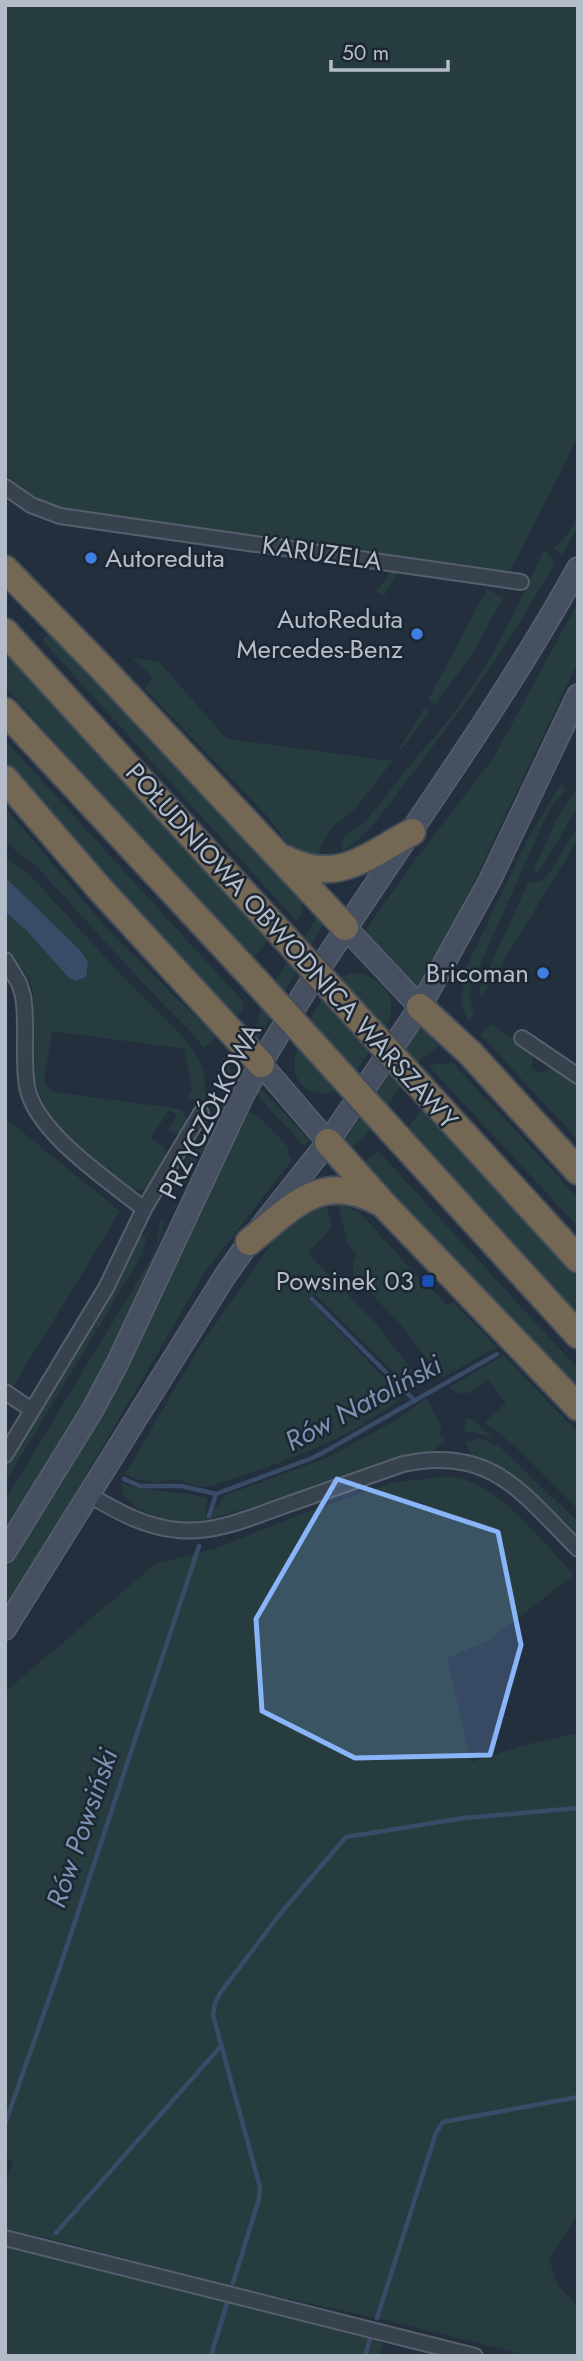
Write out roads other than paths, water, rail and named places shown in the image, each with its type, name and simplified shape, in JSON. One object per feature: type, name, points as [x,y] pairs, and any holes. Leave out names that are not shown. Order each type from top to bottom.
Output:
[{"type":"highway","points":[[5,569],[280,856],[345,928]]},
{"type":"highway","name":"POŁUDNIOWA OBWODNICA WARSZAWY","points":[[5,632],[578,1259]]},
{"type":"highway","name":"POŁUDNIOWA OBWODNICA WARSZAWY","points":[[5,710],[578,1335]]},
{"type":"highway","points":[[5,779],[99,888],[261,1064]]},
{"type":"highway","points":[[280,856],[313,870],[338,869],[351,865],[412,831]]},
{"type":"highway","points":[[419,1007],[470,1053],[578,1171]]},
{"type":"highway","points":[[328,1142],[385,1206],[578,1407]]},
{"type":"highway","points":[[249,1242],[299,1202],[324,1190],[348,1190],[366,1195],[385,1206]]},
{"type":"main road","name":"PRZYCZÓŁKOWA","points":[[5,1552],[72,1445],[111,1375],[244,1093],[345,928],[504,694],[578,568]]},
{"type":"main road","points":[[5,1629],[225,1276],[328,1142],[419,1007],[495,870],[578,695]]},
{"type":"main road","points":[[345,928],[419,1007]]},
{"type":"main road","points":[[261,1064],[328,1142]]},
{"type":"street","name":"KARUZELA","points":[[5,487],[31,505],[60,516],[522,582]]},
{"type":"street","points":[[5,960],[23,996],[26,1076],[35,1109],[49,1130],[144,1209]]},
{"type":"street","points":[[522,1038],[578,1076]]},
{"type":"street","name":"PRZYCZÓŁKOWA","points":[[5,1455],[106,1288],[144,1209],[201,1113]]},
{"type":"street","points":[[5,1392],[32,1410]]},
{"type":"street","points":[[89,1495],[123,1515],[143,1523],[166,1529],[198,1530],[230,1524],[403,1464],[426,1459],[455,1459],[485,1468],[506,1480],[578,1549]]},
{"type":"street","points":[[5,2238],[475,2356]]},
{"type":"water","points":[[5,877],[79,949],[88,962],[86,977],[75,981],[69,978],[25,929],[5,912]]},
{"type":"waterway","points":[[312,1299],[415,1401]]},
{"type":"waterway","name":"Rów Natoliński","points":[[124,1479],[140,1486],[182,1486],[216,1494],[315,1457],[497,1354]]},
{"type":"waterway","points":[[209,1516],[216,1494]]},
{"type":"waterway","name":"Rów Powsiński","points":[[5,2124],[58,1973],[199,1546]]},
{"type":"waterway","points":[[233,2283],[259,2199],[260,2187],[213,2015],[221,1992],[280,1914],[346,1837],[464,1818],[578,1808]]},
{"type":"waterway","points":[[56,2233],[221,2046]]},
{"type":"waterway","points":[[377,2318],[436,2133],[443,2122],[578,2097]]},
{"type":"waterway","points":[[211,2356],[227,2303]]},
{"type":"waterway","points":[[365,2356],[370,2339]]},
{"type":"place","name":"Autoreduta","points":[[91,558]]},
{"type":"place","name":"AutoReduta Mercedes-Benz","points":[[417,634]]},
{"type":"place","name":"Bricoman","points":[[543,973]]},
{"type":"place","name":"Powsinek 03","points":[[428,1281]]}]
